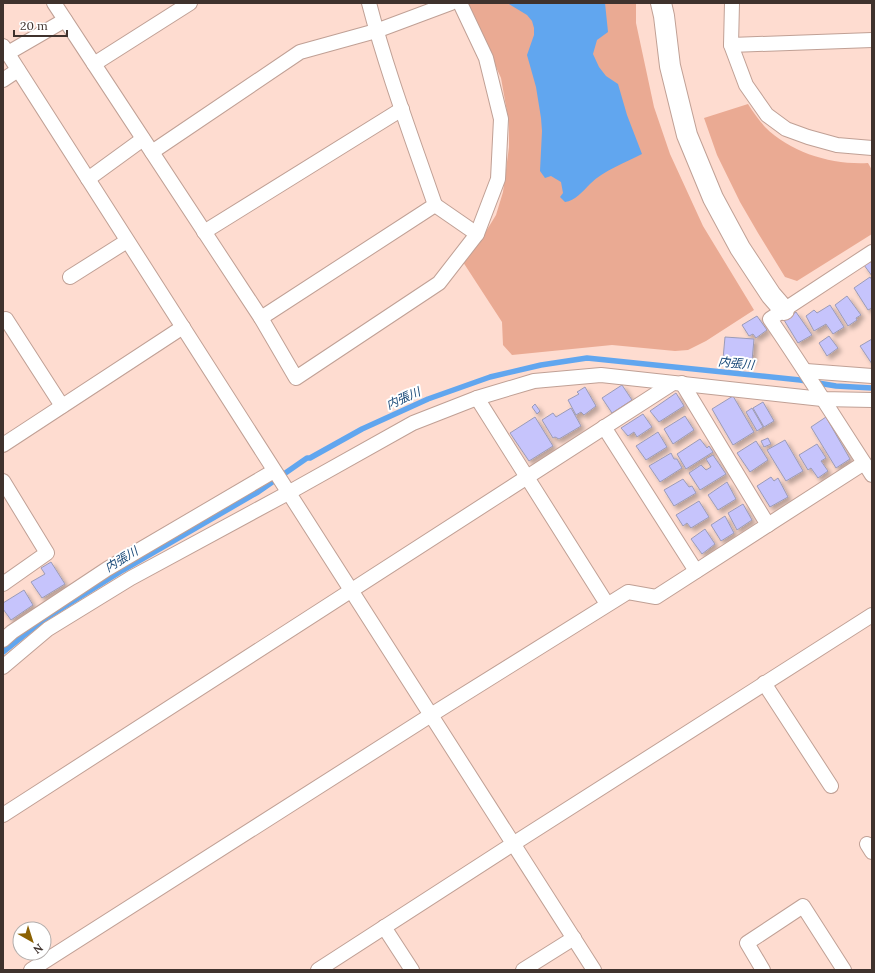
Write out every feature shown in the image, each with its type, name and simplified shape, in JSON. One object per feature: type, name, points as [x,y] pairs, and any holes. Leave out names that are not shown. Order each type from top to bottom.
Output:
[{"type":"street","points":[[54,3],[261,318],[296,378],[439,283],[477,234],[498,179],[501,119],[486,58],[460,3]]},
{"type":"street","points":[[94,64],[190,3]]},
{"type":"street","points":[[369,3],[376,31],[435,205],[477,234]]},
{"type":"street","points":[[152,152],[300,52],[376,31],[451,3]]},
{"type":"street","points":[[732,3],[732,45],[746,85],[767,115],[786,129],[808,138],[837,145],[872,148]]},
{"type":"street","points":[[663,7],[670,66],[687,135],[713,198],[740,248],[771,295],[784,310]]},
{"type":"street","points":[[65,20],[5,50],[594,970]]},
{"type":"street","points":[[732,45],[872,40]]},
{"type":"street","points":[[3,80],[18,70]]},
{"type":"street","points":[[204,232],[402,109]]},
{"type":"street","points":[[88,179],[143,139]]},
{"type":"street","points":[[261,318],[435,205]]},
{"type":"street","points":[[70,277],[128,241]]},
{"type":"street","points":[[872,252],[770,319],[806,371],[822,399],[872,475]]},
{"type":"street","points":[[3,321],[6,319],[62,406]]},
{"type":"street","points":[[3,445],[183,327]]},
{"type":"street","points":[[806,371],[872,376]]},
{"type":"street","points":[[3,667],[48,630],[131,578],[287,490],[413,423],[477,398],[534,381],[600,375],[822,399],[872,400]]},
{"type":"street","points":[[3,815],[604,427],[678,383]]},
{"type":"street","points":[[678,383],[768,525]]},
{"type":"street","points":[[477,398],[607,604]]},
{"type":"street","points":[[604,427],[696,571]]},
{"type":"street","points":[[31,970],[607,604],[628,592],[656,597],[864,463]]},
{"type":"street","points":[[3,640],[12,632],[107,569],[275,472]]},
{"type":"street","points":[[3,481],[46,553],[3,584]]},
{"type":"street","points":[[318,970],[872,615]]},
{"type":"street","points":[[764,683],[831,786]]},
{"type":"street","points":[[764,970],[747,943],[803,906],[844,970]]},
{"type":"street","points":[[384,927],[412,970]]},
{"type":"street","points":[[523,970],[574,938]]},
{"type":"shaded area","points":[[467,3],[636,3],[636,23],[654,107],[670,154],[703,226],[754,310],[706,341],[688,350],[675,351],[612,345],[512,355],[503,345],[502,322],[463,262],[477,246],[496,215],[503,192],[509,147],[509,123],[501,78]]},
{"type":"shaded area","points":[[748,104],[765,127],[787,144],[813,156],[840,162],[868,163],[872,170],[872,234],[797,281],[785,277],[740,202],[717,155],[704,118]]},
{"type":"water","points":[[507,3],[605,3],[608,32],[597,40],[593,54],[599,67],[606,76],[618,84],[627,115],[642,154],[602,175],[579,195],[569,201],[565,202],[560,197],[563,193],[561,182],[551,176],[545,178],[540,171],[542,131],[541,118],[536,87],[527,55],[534,35],[534,28],[532,21],[527,15]]},
{"type":"building","points":[[870,261],[872,264],[872,276],[864,265]]},
{"type":"building","points":[[870,277],[872,280],[872,308],[868,310],[854,288]]},
{"type":"building","points":[[847,296],[861,315],[856,318],[857,320],[848,326],[835,305]]},
{"type":"building","points":[[830,305],[844,327],[833,334],[826,324],[814,331],[806,316],[814,310],[817,313]]},
{"type":"building","points":[[796,312],[812,335],[798,343],[784,320]]},
{"type":"building","points":[[757,316],[767,330],[756,338],[753,334],[749,336],[742,325]]},
{"type":"building","points":[[829,336],[838,348],[827,356],[819,343]]},
{"type":"building","points":[[725,337],[754,339],[752,361],[723,359]]},
{"type":"building","points":[[872,339],[872,364],[860,346]]},
{"type":"building","points":[[622,385],[632,400],[612,413],[602,398]]},
{"type":"building","points":[[585,387],[596,406],[584,415],[581,412],[576,415],[568,400],[579,394],[577,392]]},
{"type":"building","points":[[676,393],[684,406],[659,422],[650,411]]},
{"type":"building","points":[[733,396],[754,432],[733,445],[712,409]]},
{"type":"building","points":[[763,402],[774,421],[764,427],[753,408]]},
{"type":"building","points":[[535,404],[540,411],[537,414],[532,407]]},
{"type":"building","points":[[571,408],[581,426],[559,439],[555,437],[553,438],[542,420],[553,413],[556,417]]},
{"type":"building","points":[[752,408],[763,427],[757,431],[746,412]]},
{"type":"building","points":[[643,414],[652,427],[637,437],[634,432],[628,436],[621,428]]},
{"type":"building","points":[[685,416],[694,430],[673,444],[664,429]]},
{"type":"building","points":[[535,417],[553,446],[529,461],[510,433]]},
{"type":"building","points":[[826,417],[850,459],[836,468],[811,427]]},
{"type":"building","points":[[658,432],[667,447],[646,460],[636,446]]},
{"type":"building","points":[[768,438],[771,444],[764,447],[761,441]]},
{"type":"building","points":[[700,439],[707,448],[709,446],[713,452],[686,469],[677,454]]},
{"type":"building","points":[[785,440],[803,471],[786,481],[767,450]]},
{"type":"building","points":[[756,441],[768,460],[750,472],[737,453]]},
{"type":"building","points":[[817,444],[826,458],[821,461],[828,471],[818,478],[811,468],[808,470],[799,455]]},
{"type":"building","points":[[671,453],[674,459],[677,459],[682,468],[660,482],[649,466]]},
{"type":"building","points":[[713,455],[726,474],[700,490],[689,473],[701,465],[706,470],[711,467],[706,459]]},
{"type":"building","points":[[771,477],[774,481],[778,478],[788,497],[770,507],[757,486]]},
{"type":"building","points":[[683,479],[689,487],[692,486],[696,493],[674,506],[664,490]]},
{"type":"building","points":[[727,482],[736,499],[718,510],[708,495]]},
{"type":"building","points":[[699,501],[709,517],[691,528],[687,523],[683,526],[676,515]]},
{"type":"building","points":[[743,504],[752,520],[737,530],[728,513]]},
{"type":"building","points":[[725,516],[734,533],[721,541],[711,525]]},
{"type":"building","points":[[705,529],[715,544],[702,554],[691,539]]},
{"type":"building","points":[[51,562],[65,584],[42,598],[31,582],[45,574],[41,568]]},
{"type":"building","points":[[24,590],[33,605],[11,620],[3,609],[3,603]]},
{"type":"waterway","name":"内張川","points":[[3,652],[43,620],[123,570],[258,492],[307,458],[310,458],[362,429],[428,399],[490,377],[541,365],[587,358],[800,380],[836,386],[872,388]]}]
